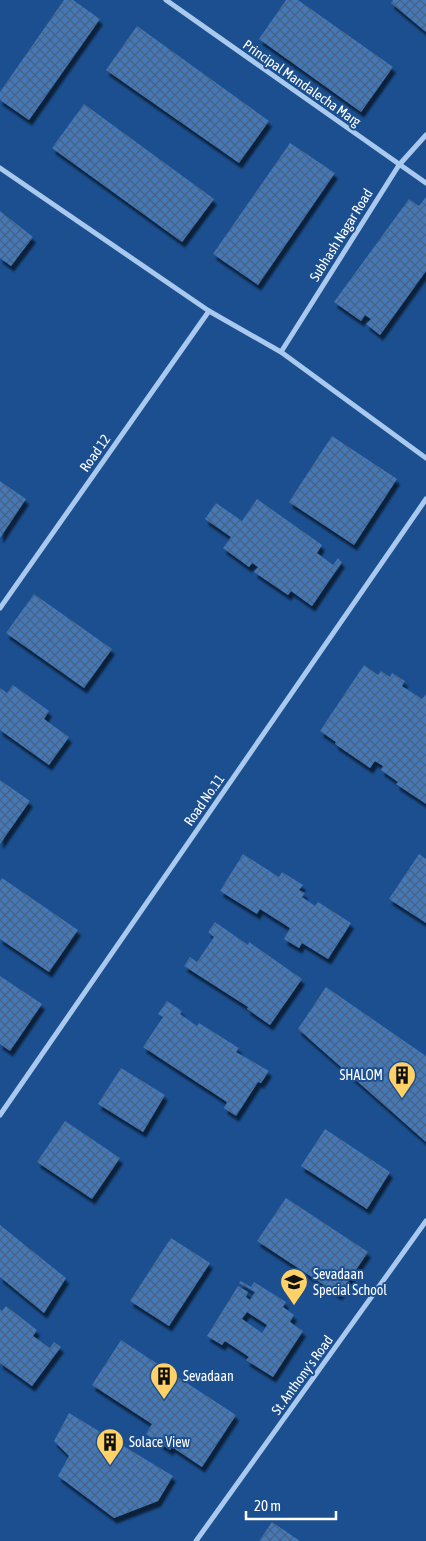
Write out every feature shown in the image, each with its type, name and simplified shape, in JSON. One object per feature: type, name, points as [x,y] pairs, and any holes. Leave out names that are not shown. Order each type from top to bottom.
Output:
[{"type":"street","name":"Principal Mandalecha Marg","points":[[166,0],[426,183]]},
{"type":"street","name":"Subhash Nagar Road","points":[[281,352],[399,165],[426,135]]},
{"type":"street","points":[[0,168],[209,310],[281,352],[426,458]]},
{"type":"street","name":"Road 12","points":[[0,608],[209,310]]},
{"type":"street","name":"Road No.11","points":[[0,1115],[426,498]]},
{"type":"street","name":"St. Anthony's Road","points":[[196,1541],[426,1221]]},
{"type":"building","points":[[64,0],[73,0],[100,19],[29,120],[0,100],[0,92]]},
{"type":"building","points":[[286,0],[298,0],[393,67],[361,112],[259,39]]},
{"type":"building","points":[[393,0],[426,0],[426,32],[391,3]]},
{"type":"building","points":[[137,26],[269,121],[239,163],[106,70]]},
{"type":"building","points":[[84,104],[214,199],[182,242],[52,148]]},
{"type":"building","points":[[290,143],[335,173],[258,285],[213,254]]},
{"type":"building","points":[[426,197],[426,271],[380,335],[366,324],[371,319],[365,315],[361,321],[334,302],[409,199],[419,206]]},
{"type":"building","points":[[0,211],[33,237],[11,266],[0,258]]},
{"type":"building","points":[[332,436],[397,479],[354,545],[289,502]]},
{"type":"building","points":[[0,481],[26,499],[0,538]]},
{"type":"building","points":[[257,499],[322,545],[317,553],[333,565],[338,558],[342,562],[312,606],[291,591],[288,595],[254,572],[258,567],[252,563],[249,567],[223,548],[231,537],[205,519],[216,503],[242,521]]},
{"type":"building","points":[[34,594],[112,649],[84,688],[6,633]]},
{"type":"building","points":[[364,665],[378,675],[381,671],[390,677],[392,673],[405,681],[402,686],[422,699],[426,694],[426,804],[396,784],[398,782],[381,770],[383,766],[375,761],[370,768],[335,744],[336,742],[320,731]]},
{"type":"building","points":[[13,685],[49,711],[44,719],[69,737],[49,765],[0,730],[0,688],[7,693]]},
{"type":"building","points":[[0,780],[30,801],[0,844]]},
{"type":"building","points":[[243,854],[279,877],[282,872],[303,885],[299,890],[305,893],[302,897],[315,906],[318,902],[351,923],[328,959],[302,943],[299,948],[284,939],[290,928],[260,909],[257,914],[220,891]]},
{"type":"building","points":[[419,854],[426,859],[426,923],[389,899]]},
{"type":"building","points":[[2,878],[78,930],[49,972],[0,939],[0,881]]},
{"type":"building","points":[[215,922],[248,945],[249,942],[302,979],[270,1025],[247,1009],[248,1007],[184,966],[190,957],[197,962],[214,937],[208,932]]},
{"type":"building","points":[[0,976],[42,1004],[10,1051],[0,1044]]},
{"type":"building","name":"SHALOM","points":[[326,987],[426,1056],[426,1142],[298,1029]]},
{"type":"building","points":[[167,1001],[182,1011],[180,1014],[197,1026],[199,1023],[239,1048],[236,1052],[269,1071],[261,1083],[258,1082],[236,1116],[224,1108],[227,1102],[143,1047],[163,1017],[158,1014]]},
{"type":"building","points":[[121,1068],[165,1095],[143,1132],[98,1104]]},
{"type":"building","points":[[65,1121],[120,1158],[92,1199],[37,1162]]},
{"type":"building","points":[[325,1129],[390,1172],[367,1209],[301,1166]]},
{"type":"building","points":[[286,1198],[368,1252],[339,1295],[257,1241]]},
{"type":"building","points":[[0,1225],[66,1278],[44,1313],[0,1277]]},
{"type":"building","points":[[171,1238],[210,1263],[169,1326],[130,1301]]},
{"type":"building","points":[[241,1281],[251,1287],[254,1282],[286,1302],[283,1307],[294,1315],[290,1322],[303,1331],[273,1377],[246,1360],[249,1357],[225,1341],[222,1345],[207,1336],[238,1286],[248,1292],[246,1297],[250,1300],[255,1292],[239,1283]],"holes":[[[247,1312],[267,1325],[262,1333],[242,1319]]]},
{"type":"building","points":[[6,1306],[37,1330],[33,1336],[50,1348],[54,1342],[61,1347],[32,1386],[0,1363],[0,1309],[2,1311]]},
{"type":"building","name":"Sevadaan","points":[[121,1340],[236,1415],[202,1467],[172,1447],[170,1450],[146,1434],[152,1424],[92,1385]]},
{"type":"building","name":"Solace View","points":[[69,1413],[173,1476],[158,1501],[114,1518],[58,1476],[69,1456],[54,1441]]},
{"type":"building","points":[[272,1522],[300,1541],[259,1541]]},
{"type":"place","name":"SHALOM","points":[[402,1099]]},
{"type":"place","name":"Sevadaan Special School","points":[[294,1306]]},
{"type":"place","name":"Sevadaan","points":[[164,1400]]},
{"type":"place","name":"Solace View","points":[[110,1466]]}]
